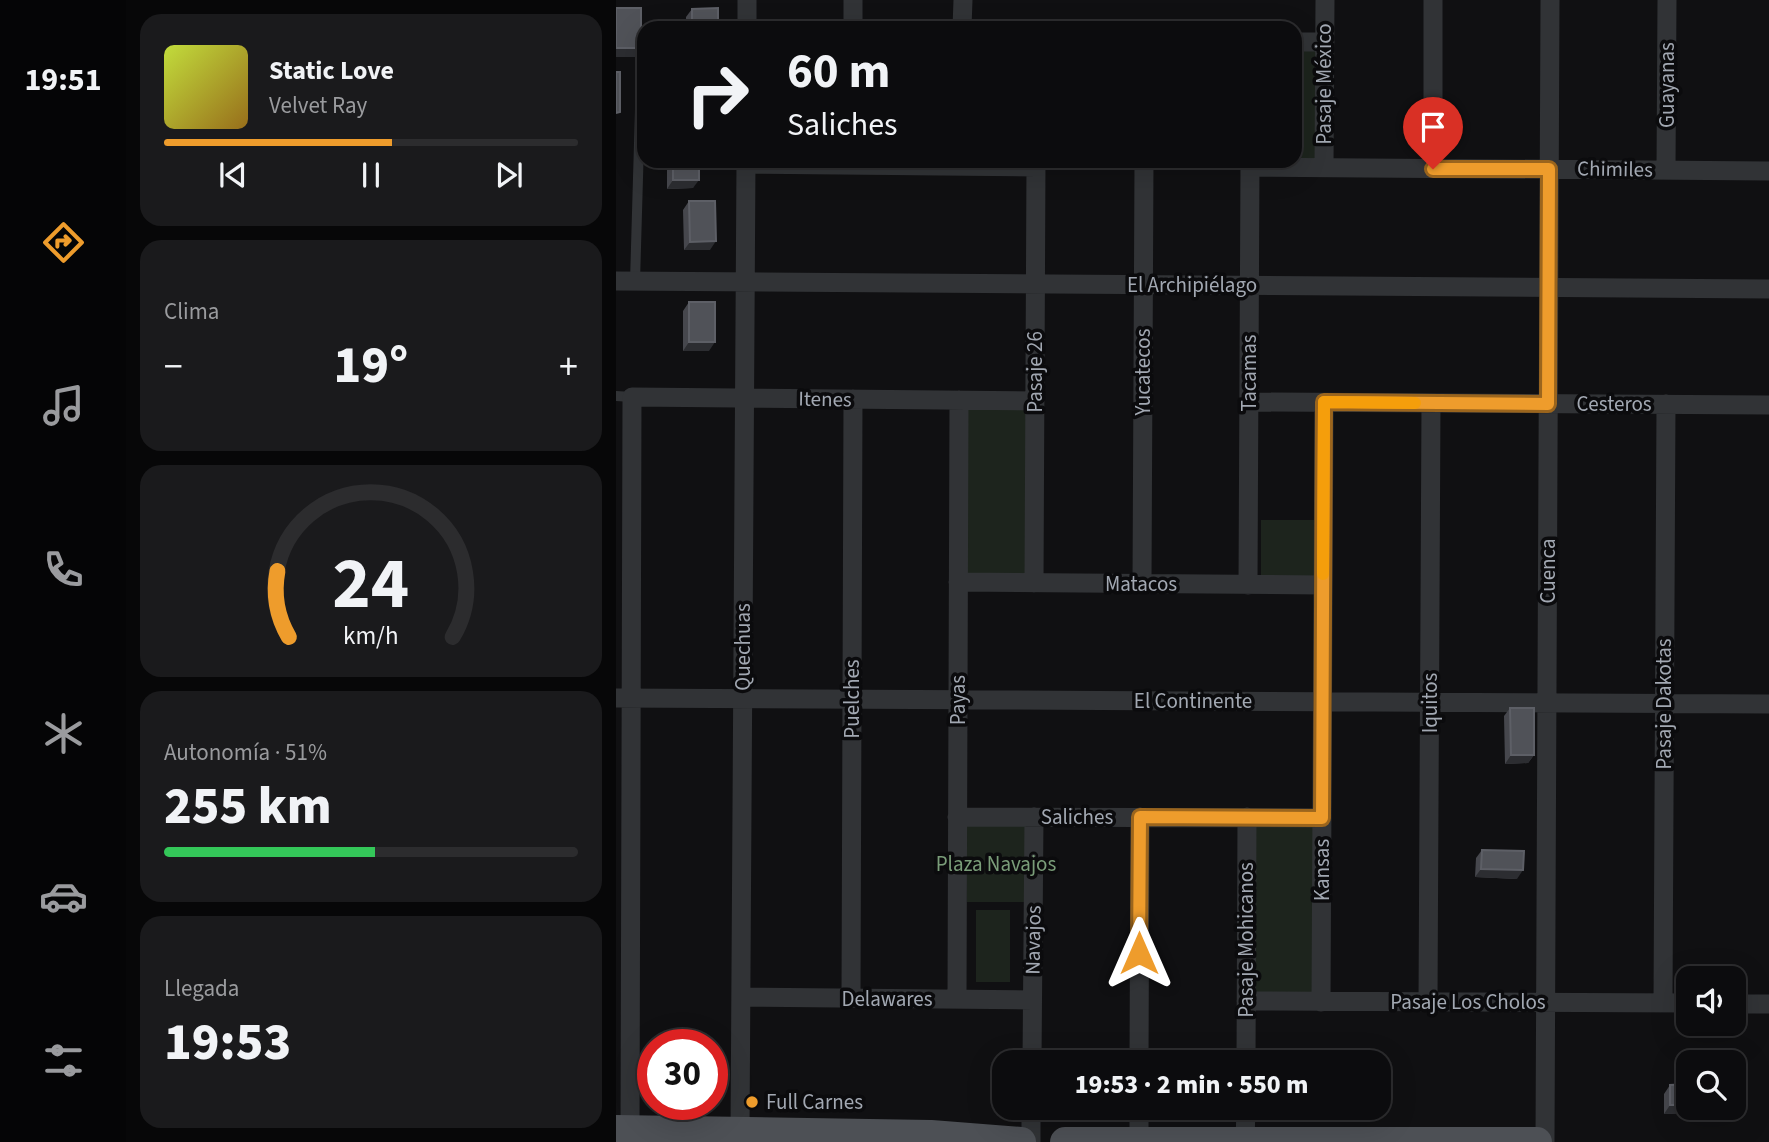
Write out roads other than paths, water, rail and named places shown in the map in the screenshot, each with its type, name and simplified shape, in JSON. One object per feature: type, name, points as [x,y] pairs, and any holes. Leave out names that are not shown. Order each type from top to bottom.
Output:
[{"type":"main road","points":[[623,1130],[931,1135],[1021,1142]]},
{"type":"main road","points":[[1065,1142],[1537,1142]]},
{"type":"street","points":[[747,0],[747,21]]},
{"type":"street","points":[[853,0],[853,21]]},
{"type":"street","points":[[962,0],[962,21]]},
{"type":"street","name":"Pasaje México","points":[[1324,167],[1325,0]]},
{"type":"street","points":[[1433,0],[1433,169]]},
{"type":"street","name":"Cuenca","points":[[1545,1142],[1550,0]]},
{"type":"street","name":"Guayanas","points":[[1666,170],[1667,0]]},
{"type":"street","points":[[1302,42],[1325,42]]},
{"type":"street","name":"Chimiles","points":[[1302,166],[1769,171]]},
{"type":"street","name":"Quechuas","points":[[740,1132],[746,168]]},
{"type":"street","name":"Pasaje 26","points":[[1034,583],[1036,168]]},
{"type":"street","name":"Yucatecos","points":[[1142,584],[1144,168]]},
{"type":"street","name":"Tacamas","points":[[1248,584],[1250,168]]},
{"type":"street","name":"El Archipiélago","points":[[626,281],[1769,289]]},
{"type":"street","points":[[623,1130],[624,397]]},
{"type":"street","name":"Itenes","points":[[624,397],[1035,401]]},
{"type":"street","name":"Puelches","points":[[850,998],[853,399]]},
{"type":"street","name":"Payas","points":[[957,999],[959,400]]},
{"type":"street","name":"Cesteros","points":[[1249,402],[1769,405]]},
{"type":"street","name":"Kansas","points":[[1321,1002],[1324,402]]},
{"type":"street","name":"Iquitos","points":[[1428,1002],[1432,403]]},
{"type":"street","name":"Pasaje Dakotas","points":[[1663,1003],[1665,404]]},
{"type":"street","name":"Matacos","points":[[958,582],[1323,585]]},
{"type":"street","name":"El Continente","points":[[624,698],[1769,704]]},
{"type":"street","name":"Saliches","points":[[957,817],[1322,818]]},
{"type":"street","name":"Navajos","points":[[1032,1050],[1034,817]]},
{"type":"street","points":[[1139,1050],[1140,817]]},
{"type":"street","name":"Pasaje Mohicanos","points":[[1246,1050],[1247,817]]},
{"type":"street","name":"Delawares","points":[[741,998],[1032,1000]]},
{"type":"street","name":"Pasaje Los Cholos","points":[[1246,1001],[1676,1003]]},
{"type":"street","points":[[1746,1004],[1769,1004]]},
{"type":"street","points":[[1031,1120],[1031,1142]]},
{"type":"street","points":[[1139,1120],[1139,1141]]},
{"type":"street","points":[[1245,1141],[1246,1120]]},
{"type":"lane","points":[[626,281],[637,129]]},
{"type":"place","name":"Full Carnes","points":[[752,1102]]},
{"type":"park label","name":"Plaza Navajos","points":[[996,864]]}]
